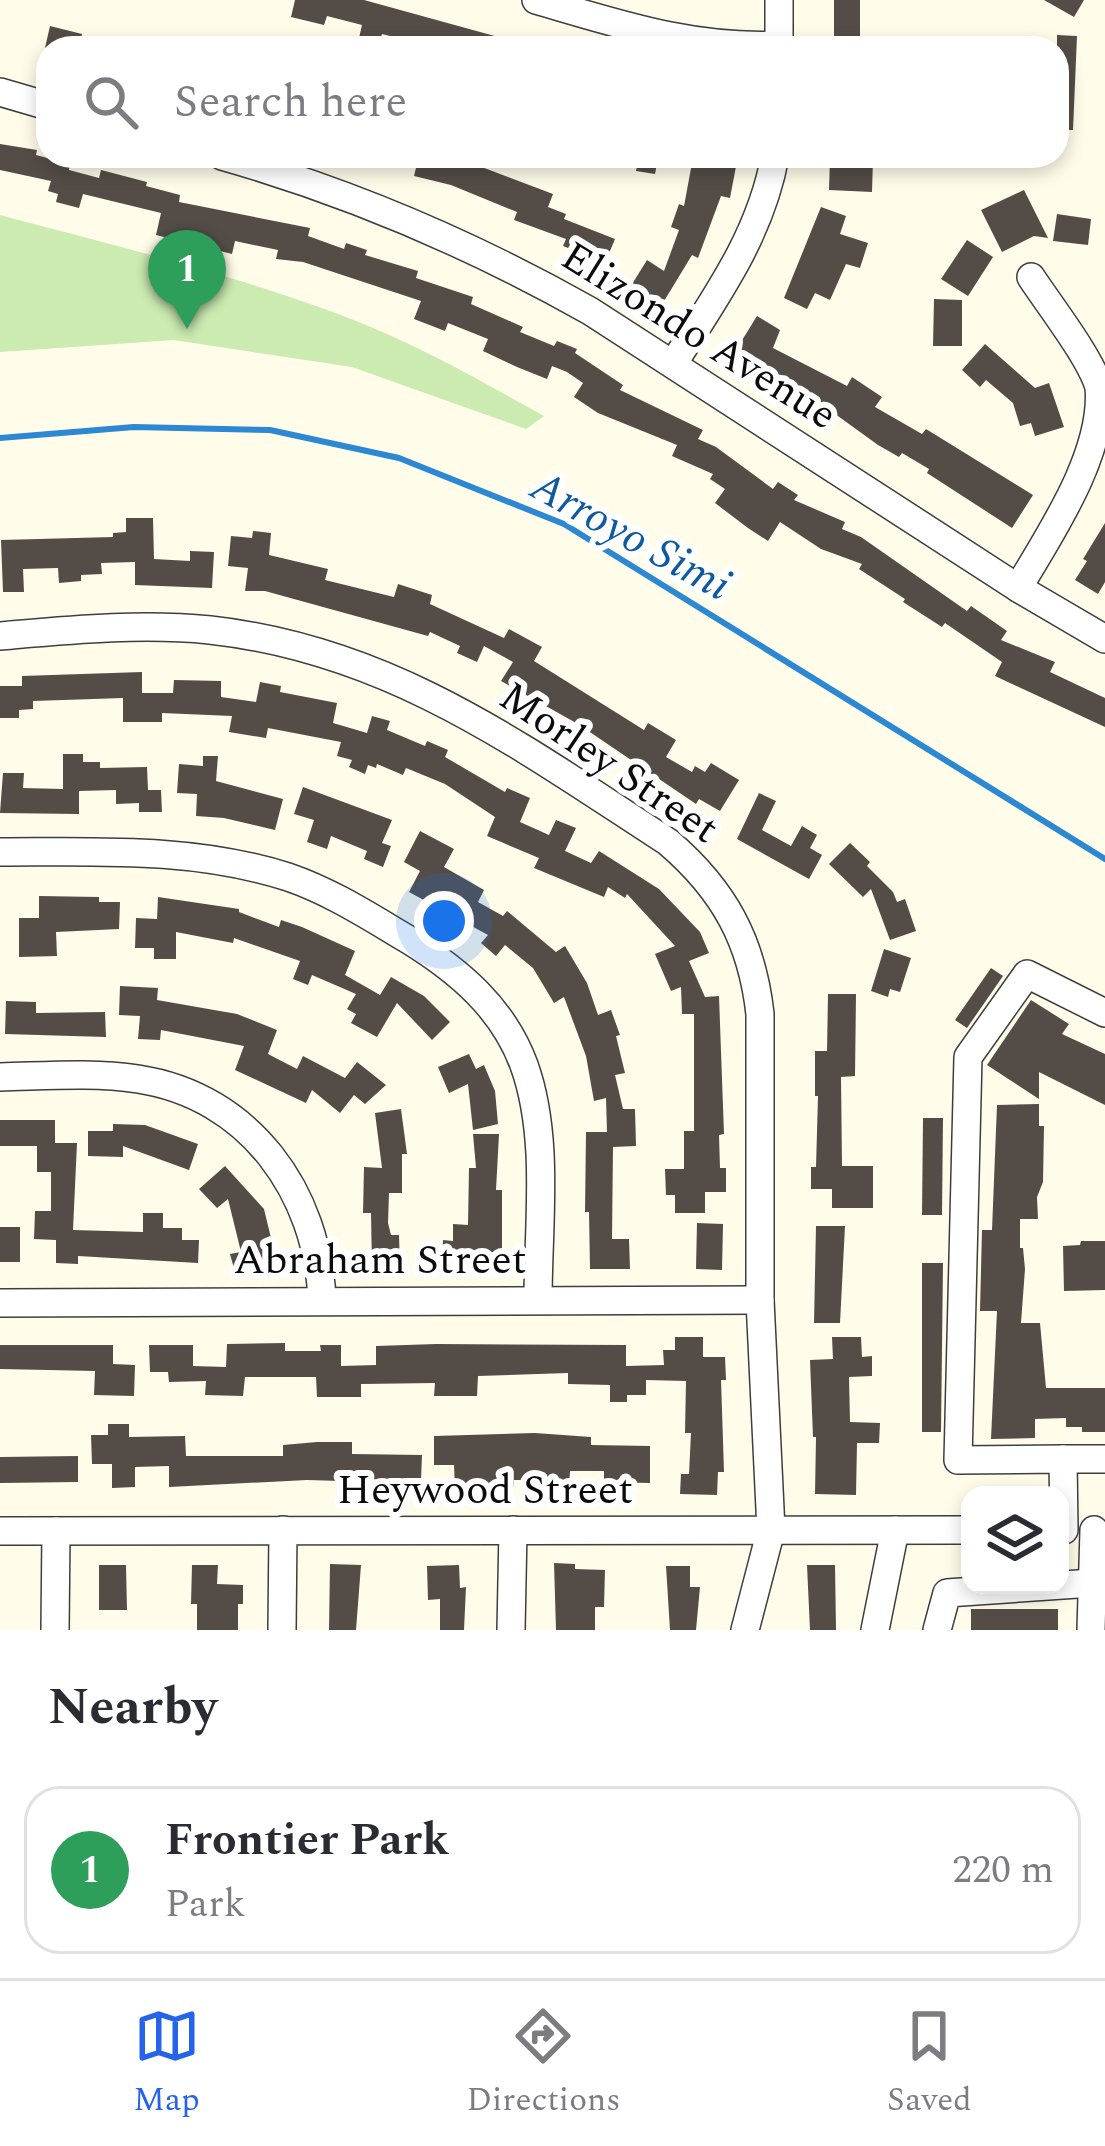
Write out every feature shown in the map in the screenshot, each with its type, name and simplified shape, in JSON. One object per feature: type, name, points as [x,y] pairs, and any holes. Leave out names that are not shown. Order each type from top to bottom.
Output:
[{"type":"street","points":[[536,0],[662,36]]},
{"type":"street","points":[[779,0],[779,36]]},
{"type":"street","points":[[0,92],[36,102]]},
{"type":"street","name":"Elizondo Avenue","points":[[258,168],[374,206],[454,239],[574,302],[1105,639]]},
{"type":"street","points":[[673,364],[734,268],[762,209],[772,168]]},
{"type":"street","points":[[1018,588],[1091,468],[1104,414],[1099,384],[1031,277]]},
{"type":"street","name":"Morley Street","points":[[0,636],[128,626],[209,630],[288,644],[366,667],[449,703],[668,842],[700,869],[724,900],[744,938],[756,976],[760,1015],[760,1300],[771,1530],[745,1630]]},
{"type":"street","points":[[0,852],[155,852],[254,868],[344,901],[466,980],[508,1031],[533,1096],[538,1137],[538,1300]]},
{"type":"street","points":[[1105,1013],[1027,974],[968,1057],[958,1460],[1105,1459]]},
{"type":"street","points":[[0,1076],[141,1079],[204,1100],[235,1119],[283,1169],[303,1204],[314,1233],[322,1300]]},
{"type":"street","name":"Abraham Street","points":[[0,1303],[760,1300]]},
{"type":"street","points":[[1063,1459],[1063,1486]]},
{"type":"street","points":[[282,1630],[283,1530]]},
{"type":"street","points":[[511,1630],[513,1530]]},
{"type":"street","points":[[875,1630],[896,1530]]},
{"type":"street","name":"Heywood Street","points":[[0,1532],[961,1530]]},
{"type":"street","points":[[1069,1530],[1100,1530],[1091,1630]]},
{"type":"street","points":[[55,1630],[56,1532]]},
{"type":"street","points":[[937,1630],[947,1593],[1096,1576]]},
{"type":"green space","points":[[0,215],[217,274],[346,317],[422,350],[544,416],[526,429],[352,367],[174,340],[0,352]]},
{"type":"building","points":[[295,0],[364,0],[495,36],[359,36],[362,25],[327,16],[324,25],[291,17]]},
{"type":"building","points":[[834,0],[860,0],[860,36],[834,36]]},
{"type":"building","points":[[1044,0],[1084,0],[1074,17]]},
{"type":"building","points":[[50,26],[82,34],[82,36],[48,36]]},
{"type":"building","points":[[1057,35],[1077,36],[1073,130],[1069,130],[1069,36]]},
{"type":"building","points":[[0,144],[36,150],[36,168],[69,168],[99,178],[101,170],[180,195],[179,202],[310,228],[308,236],[344,249],[346,243],[367,250],[365,255],[418,271],[416,278],[473,297],[471,304],[523,327],[520,332],[554,346],[557,341],[577,349],[575,353],[623,385],[620,390],[703,430],[698,439],[773,489],[778,482],[798,495],[794,500],[845,522],[842,529],[861,537],[967,611],[971,606],[1007,631],[1001,640],[1055,662],[1050,672],[1105,698],[1105,727],[995,676],[1002,662],[945,623],[942,627],[903,602],[905,599],[859,569],[862,564],[821,549],[780,522],[768,541],[748,528],[715,503],[725,489],[710,479],[713,474],[672,456],[677,445],[598,413],[574,397],[583,383],[567,372],[552,366],[547,379],[517,367],[483,351],[488,339],[448,323],[445,331],[414,319],[421,301],[303,262],[276,259],[278,250],[235,241],[232,254],[156,235],[161,213],[83,194],[79,208],[56,202],[58,194],[48,191],[51,181],[0,170]]},
{"type":"building","points":[[416,168],[484,168],[553,194],[548,207],[566,214],[564,219],[615,239],[605,263],[563,246],[566,239],[514,220],[517,212],[451,185],[414,176]]},
{"type":"building","points":[[691,168],[736,168],[730,198],[721,196],[698,258],[692,255],[655,316],[649,313],[652,304],[629,289],[647,260],[664,271],[679,230],[671,227],[679,204],[684,206]]},
{"type":"building","points":[[830,168],[873,168],[872,192],[829,190]]},
{"type":"building","points":[[1024,190],[1048,238],[1034,236],[1002,252],[981,210]]},
{"type":"building","points":[[821,207],[846,216],[840,234],[868,243],[860,268],[846,264],[830,300],[815,293],[807,309],[784,298]]},
{"type":"building","points":[[1057,214],[1091,219],[1088,245],[1053,241]]},
{"type":"building","points":[[967,240],[993,257],[968,296],[941,279]]},
{"type":"building","points":[[934,299],[962,300],[962,346],[933,346]]},
{"type":"building","points":[[757,316],[780,330],[773,348],[847,386],[852,377],[882,397],[875,407],[922,434],[926,429],[1033,495],[1012,528],[927,473],[929,469],[878,445],[832,408],[785,384],[787,381],[736,350]]},
{"type":"building","points":[[985,344],[1035,388],[1049,383],[1064,427],[1035,436],[1031,423],[1020,426],[1013,403],[986,380],[980,387],[962,370]]},
{"type":"building","points":[[126,518],[153,518],[154,559],[190,561],[190,551],[214,552],[212,588],[135,585],[135,562],[101,563],[102,574],[59,583],[58,568],[23,569],[24,592],[3,592],[1,540],[113,537],[113,533],[126,532]]},
{"type":"building","points":[[1105,523],[1105,582],[1098,594],[1075,580]]},
{"type":"building","points":[[253,531],[271,533],[269,555],[328,569],[325,580],[394,597],[398,584],[432,595],[430,604],[504,638],[509,629],[542,647],[534,661],[644,730],[648,723],[676,740],[666,757],[692,772],[695,766],[705,772],[711,763],[739,780],[720,811],[699,799],[696,804],[578,724],[501,681],[513,662],[484,646],[477,662],[457,653],[460,646],[430,632],[428,636],[265,591],[245,591],[248,568],[228,566],[231,536],[252,538]]},
{"type":"building","points":[[142,672],[142,693],[173,693],[174,680],[221,681],[221,697],[256,702],[260,682],[281,686],[280,692],[337,703],[333,723],[367,733],[372,716],[390,721],[387,730],[448,750],[445,757],[505,792],[507,788],[530,798],[520,822],[549,835],[556,820],[576,828],[565,851],[591,863],[599,851],[659,889],[700,932],[709,953],[689,961],[705,997],[719,996],[724,1134],[719,1135],[720,1168],[726,1168],[726,1192],[705,1192],[705,1213],[675,1213],[675,1195],[666,1195],[665,1169],[684,1169],[684,1131],[694,1131],[694,1014],[682,1014],[681,987],[671,991],[655,954],[675,946],[627,894],[625,898],[608,887],[604,897],[534,868],[539,858],[487,836],[495,817],[445,784],[406,768],[403,775],[377,764],[376,768],[368,765],[365,774],[349,767],[352,760],[337,756],[341,742],[268,728],[266,738],[229,732],[232,716],[162,713],[162,722],[123,722],[123,698],[33,701],[33,709],[19,710],[19,718],[0,718],[0,686],[22,686],[22,676]]},
{"type":"building","points":[[63,754],[83,754],[83,762],[100,762],[100,768],[147,767],[148,790],[161,790],[162,812],[139,812],[139,803],[116,804],[116,790],[79,791],[79,814],[0,813],[3,773],[24,773],[23,788],[63,789]]},
{"type":"building","points":[[203,756],[218,756],[216,781],[283,799],[275,830],[196,816],[197,794],[177,793],[179,764],[203,766]]},
{"type":"building","points":[[303,787],[392,820],[382,843],[391,846],[383,867],[364,859],[367,851],[331,836],[327,849],[307,842],[314,820],[294,814]]},
{"type":"building","points":[[759,793],[776,801],[762,830],[791,846],[802,826],[817,835],[810,848],[822,855],[809,879],[737,839]]},
{"type":"building","points":[[420,831],[454,849],[444,867],[484,890],[478,902],[503,916],[507,911],[556,952],[565,946],[587,983],[598,1015],[611,1010],[625,1073],[615,1075],[623,1109],[635,1109],[636,1146],[613,1147],[612,1239],[629,1239],[630,1269],[590,1269],[586,1132],[607,1132],[606,1098],[594,1101],[586,1056],[564,997],[554,1003],[533,968],[505,945],[496,956],[481,943],[488,935],[409,892],[420,871],[404,862]]},
{"type":"building","points":[[850,843],[870,862],[867,866],[897,902],[905,899],[916,931],[890,940],[871,889],[863,897],[829,864]]},
{"type":"building","points":[[39,896],[120,902],[119,929],[56,932],[57,956],[19,957],[19,918],[39,918]]},
{"type":"building","points":[[158,897],[239,909],[279,927],[281,920],[302,927],[355,951],[345,975],[380,995],[391,977],[424,996],[450,1022],[432,1040],[397,1003],[377,1037],[351,1023],[356,1014],[347,1009],[356,994],[312,975],[308,985],[293,979],[300,961],[234,938],[233,943],[176,932],[176,959],[154,959],[154,948],[135,948],[136,918],[157,919]]},
{"type":"building","points":[[884,949],[911,958],[900,992],[890,989],[888,997],[871,991]]},
{"type":"building","points":[[991,968],[1003,976],[967,1028],[955,1020]]},
{"type":"building","points":[[120,986],[158,988],[157,1000],[237,1014],[277,1030],[268,1054],[297,1069],[303,1056],[345,1078],[357,1062],[386,1085],[365,1104],[354,1095],[340,1113],[312,1090],[306,1103],[235,1070],[244,1046],[161,1030],[160,1040],[138,1039],[140,1016],[119,1015]]},
{"type":"building","points":[[828,994],[856,994],[855,1076],[841,1077],[842,1166],[873,1166],[873,1208],[832,1208],[832,1189],[811,1189],[811,1167],[816,1167],[815,1051],[827,1051]]},
{"type":"building","points":[[1031,1000],[1069,1024],[1062,1034],[1105,1054],[1105,1105],[1039,1072],[1039,1099],[987,1065]]},
{"type":"building","points":[[6,1001],[36,1002],[36,1013],[105,1012],[106,1037],[5,1034]]},
{"type":"building","points":[[469,1054],[476,1069],[484,1065],[495,1091],[498,1124],[473,1130],[468,1084],[449,1093],[438,1067]]},
{"type":"building","points":[[1039,1104],[1039,1126],[1044,1126],[1043,1182],[1037,1197],[1038,1219],[1020,1219],[1025,1269],[1021,1323],[1040,1323],[1046,1388],[1105,1388],[1105,1432],[1066,1427],[1066,1418],[1035,1419],[1035,1438],[991,1439],[997,1311],[980,1311],[982,1230],[992,1230],[997,1105]]},
{"type":"building","points":[[401,1109],[407,1154],[402,1154],[402,1193],[389,1193],[388,1223],[391,1235],[399,1235],[400,1269],[372,1269],[371,1213],[363,1213],[364,1167],[382,1168],[375,1113]]},
{"type":"building","points":[[923,1118],[943,1118],[942,1215],[922,1215]]},
{"type":"building","points":[[0,1120],[55,1120],[55,1143],[77,1143],[73,1230],[143,1232],[143,1213],[163,1213],[163,1228],[182,1228],[182,1240],[199,1240],[198,1263],[78,1256],[78,1264],[56,1263],[56,1240],[34,1239],[35,1211],[51,1211],[51,1172],[37,1172],[37,1146],[0,1146]]},
{"type":"building","points":[[113,1124],[145,1125],[198,1144],[189,1170],[123,1146],[123,1157],[88,1156],[88,1131],[113,1131]]},
{"type":"building","points":[[473,1134],[499,1134],[496,1190],[502,1190],[502,1268],[481,1267],[481,1262],[442,1262],[443,1240],[453,1241],[453,1224],[468,1225],[469,1168],[476,1168]]},
{"type":"building","points":[[225,1166],[264,1209],[271,1238],[264,1240],[270,1263],[235,1272],[230,1254],[241,1252],[228,1199],[217,1208],[199,1189]]},
{"type":"building","points":[[697,1223],[723,1224],[722,1270],[696,1269]]},
{"type":"building","points":[[816,1226],[845,1226],[840,1323],[814,1323]]},
{"type":"building","points":[[0,1227],[20,1227],[20,1262],[0,1262]]},
{"type":"building","points":[[1105,1241],[1105,1290],[1064,1291],[1063,1246]]},
{"type":"building","points":[[922,1263],[943,1263],[941,1432],[922,1432]]},
{"type":"building","points":[[675,1337],[703,1337],[703,1357],[725,1357],[726,1380],[721,1380],[724,1472],[718,1472],[717,1495],[680,1494],[681,1474],[689,1474],[686,1381],[646,1380],[646,1395],[627,1395],[627,1402],[610,1402],[610,1385],[568,1384],[568,1373],[478,1376],[477,1396],[434,1396],[435,1383],[361,1384],[361,1397],[317,1397],[316,1377],[245,1377],[243,1396],[205,1395],[206,1381],[169,1382],[168,1372],[150,1372],[149,1345],[193,1345],[193,1366],[226,1367],[227,1344],[285,1343],[285,1351],[321,1351],[320,1345],[341,1345],[341,1366],[376,1365],[376,1346],[436,1344],[626,1345],[626,1366],[664,1365],[663,1350],[675,1350]]},
{"type":"building","points":[[832,1337],[861,1337],[862,1357],[872,1356],[872,1376],[849,1377],[850,1422],[880,1423],[879,1443],[857,1443],[856,1495],[815,1494],[810,1360],[833,1359]]},
{"type":"building","points":[[0,1345],[113,1345],[113,1364],[135,1365],[134,1396],[94,1395],[95,1371],[0,1369]]},
{"type":"building","points":[[108,1424],[129,1424],[129,1437],[185,1436],[186,1456],[283,1456],[283,1445],[352,1442],[352,1454],[422,1455],[421,1480],[363,1479],[362,1486],[307,1480],[169,1487],[169,1466],[135,1467],[135,1487],[112,1488],[112,1464],[92,1464],[91,1435],[108,1435]]},
{"type":"building","points":[[535,1433],[591,1437],[591,1445],[650,1446],[650,1483],[604,1482],[604,1471],[570,1471],[569,1487],[545,1486],[546,1480],[514,1480],[514,1487],[455,1488],[454,1465],[434,1465],[434,1436]]},
{"type":"building","points":[[78,1456],[78,1482],[0,1483],[0,1457]]},
{"type":"building","points":[[554,1563],[605,1570],[604,1607],[595,1607],[595,1630],[556,1630]]},
{"type":"building","points":[[330,1564],[361,1565],[356,1630],[329,1630]]},
{"type":"building","points":[[99,1565],[126,1565],[127,1610],[99,1610]]},
{"type":"building","points":[[192,1565],[218,1565],[217,1584],[243,1585],[238,1630],[197,1630],[197,1604],[191,1604]]},
{"type":"building","points":[[459,1565],[460,1588],[466,1587],[464,1630],[440,1630],[440,1599],[428,1600],[427,1566]]},
{"type":"building","points":[[807,1565],[835,1565],[836,1630],[810,1630]]},
{"type":"building","points":[[666,1566],[690,1566],[690,1587],[700,1587],[696,1630],[670,1630]]},
{"type":"building","points":[[971,1609],[1058,1609],[1058,1630],[971,1630]]},
{"type":"waterway","name":"Arroyo Simi","points":[[0,438],[134,427],[270,430],[399,458],[564,524],[1105,859]]},
{"type":"place","name":"Frontier Park","points":[[187,329]]}]
